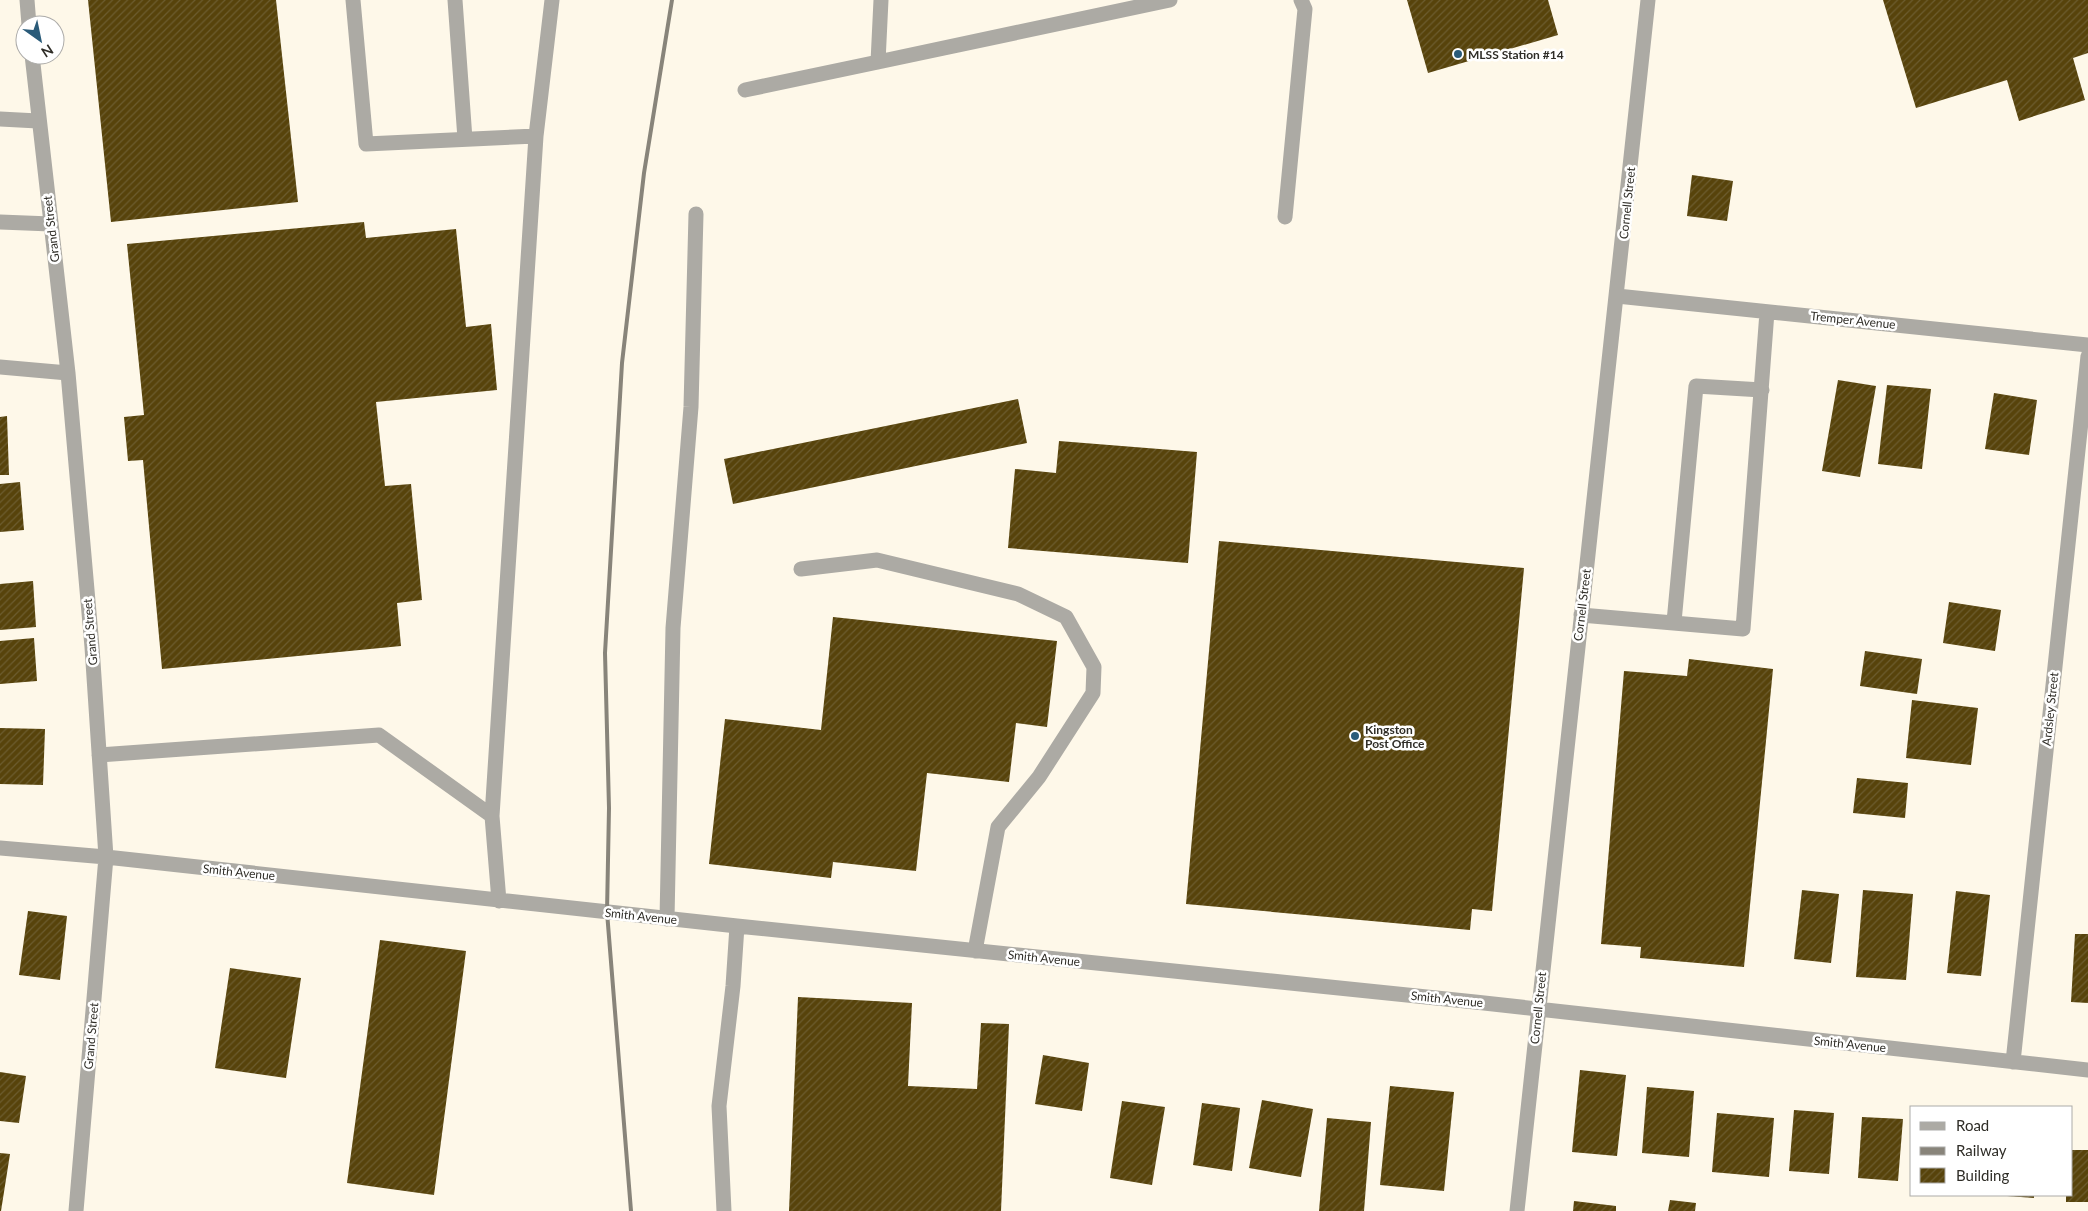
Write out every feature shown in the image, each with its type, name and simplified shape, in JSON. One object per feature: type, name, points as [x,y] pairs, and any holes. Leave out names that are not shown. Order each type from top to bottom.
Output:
[{"type":"street","points":[[27,0],[28,15]]},
{"type":"street","points":[[353,0],[366,144],[536,136]]},
{"type":"street","points":[[455,0],[464,139]]},
{"type":"street","points":[[499,901],[492,816],[536,136],[552,0]]},
{"type":"street","points":[[878,62],[881,0]]},
{"type":"street","points":[[744,90],[1170,0]]},
{"type":"street","points":[[1285,217],[1305,9],[1301,0]]},
{"type":"street","name":"Cornell Street","points":[[1517,1211],[1581,615],[1618,296],[1648,0]]},
{"type":"street","name":"Grand Street","points":[[33,65],[68,373],[106,857],[76,1211]]},
{"type":"street","points":[[0,119],[38,121]]},
{"type":"street","points":[[667,919],[673,628],[691,407],[696,214]]},
{"type":"street","points":[[0,222],[51,224]]},
{"type":"street","name":"Tremper Avenue","points":[[1618,296],[2088,345]]},
{"type":"street","points":[[1581,615],[1743,629],[1768,312]]},
{"type":"street","name":"Ardsley Street","points":[[2013,1062],[2088,356]]},
{"type":"street","points":[[0,366],[68,373]]},
{"type":"street","points":[[1674,622],[1696,386],[1762,390]]},
{"type":"street","points":[[801,569],[878,560],[1018,594],[1066,617],[1094,667],[1093,693],[1039,778],[998,826],[975,951]]},
{"type":"street","points":[[99,755],[379,735],[492,816]]},
{"type":"street","name":"Smith Avenue","points":[[0,848],[106,857],[667,919],[1538,1009],[2088,1070]]},
{"type":"street","points":[[724,1211],[719,1106],[733,986],[737,926]]},
{"type":"building","points":[[88,0],[276,0],[298,202],[111,222]]},
{"type":"building","name":"MLSS Station #14","points":[[1407,0],[1548,0],[1558,35],[1428,73]]},
{"type":"building","points":[[1883,0],[2088,0],[2088,53],[2073,58],[2085,100],[2019,121],[2007,80],[1916,108]]},
{"type":"building","points":[[1692,175],[1733,181],[1727,221],[1687,216]]},
{"type":"building","points":[[364,222],[366,238],[456,229],[466,327],[491,324],[497,390],[376,402],[385,486],[411,484],[422,600],[397,603],[401,646],[162,669],[143,460],[128,461],[124,417],[144,415],[127,244]]},
{"type":"building","points":[[1838,380],[1876,386],[1860,477],[1822,471]]},
{"type":"building","points":[[1887,385],[1931,389],[1922,469],[1878,464]]},
{"type":"building","points":[[1994,393],[2037,400],[2029,455],[1985,449]]},
{"type":"building","points":[[1018,399],[1027,443],[733,504],[724,459]]},
{"type":"building","points":[[7,416],[9,475],[0,475],[0,417]]},
{"type":"building","points":[[1059,441],[1197,452],[1188,563],[1008,548],[1015,469],[1056,473]]},
{"type":"building","points":[[20,482],[24,530],[0,532],[0,484]]},
{"type":"building","name":"Kingston Post Office","points":[[1219,541],[1524,568],[1492,911],[1472,909],[1470,930],[1186,904]]},
{"type":"building","points":[[33,581],[36,627],[0,630],[0,584]]},
{"type":"building","points":[[1949,602],[2001,610],[1995,651],[1943,643]]},
{"type":"building","points":[[833,617],[1057,641],[1047,727],[1016,723],[1009,782],[927,773],[916,871],[833,862],[831,878],[709,864],[725,719],[821,730]]},
{"type":"building","points":[[34,638],[37,681],[0,684],[0,641]]},
{"type":"building","points":[[1865,651],[1922,659],[1917,694],[1860,686]]},
{"type":"building","points":[[1689,659],[1773,669],[1744,967],[1640,958],[1641,947],[1601,944],[1624,671],[1687,676]]},
{"type":"building","points":[[1912,700],[1978,708],[1971,765],[1906,758]]},
{"type":"building","points":[[0,728],[45,729],[43,785],[0,784]]},
{"type":"building","points":[[1857,778],[1908,783],[1905,818],[1853,813]]},
{"type":"building","points":[[1802,890],[1839,894],[1831,963],[1794,959]]},
{"type":"building","points":[[1863,890],[1913,894],[1906,980],[1856,977]]},
{"type":"building","points":[[1956,891],[1990,895],[1981,976],[1947,973]]},
{"type":"building","points":[[28,911],[67,916],[60,980],[19,975]]},
{"type":"building","points":[[2075,934],[2088,934],[2088,1003],[2071,1002]]},
{"type":"building","points":[[380,940],[466,951],[434,1195],[347,1183]]},
{"type":"building","points":[[230,968],[301,978],[286,1078],[215,1068]]},
{"type":"building","points":[[798,997],[912,1003],[908,1086],[977,1089],[981,1023],[1009,1024],[1001,1211],[789,1211]]},
{"type":"building","points":[[1043,1055],[1089,1063],[1082,1111],[1035,1104]]},
{"type":"building","points":[[1580,1070],[1626,1075],[1617,1156],[1572,1152]]},
{"type":"building","points":[[0,1072],[26,1076],[19,1123],[0,1121]]},
{"type":"building","points":[[1390,1086],[1454,1092],[1444,1191],[1380,1185]]},
{"type":"building","points":[[1647,1087],[1694,1091],[1689,1157],[1642,1153]]},
{"type":"building","points":[[1262,1100],[1313,1109],[1301,1177],[1249,1168]]},
{"type":"building","points":[[1122,1101],[1165,1107],[1152,1185],[1110,1178]]},
{"type":"building","points":[[1202,1103],[1240,1108],[1232,1171],[1193,1165]]},
{"type":"building","points":[[1794,1110],[1834,1113],[1829,1174],[1789,1171]]},
{"type":"building","points":[[1717,1113],[1774,1118],[1769,1177],[1712,1172]]},
{"type":"building","points":[[1862,1117],[1903,1119],[1898,1181],[1858,1178]]},
{"type":"building","points":[[1327,1118],[1371,1122],[1364,1211],[1319,1211]]},
{"type":"building","points":[[2073,1150],[2088,1150],[2088,1202],[2066,1202],[2066,1196],[2073,1196]]},
{"type":"building","points":[[0,1153],[10,1154],[1,1211],[0,1211]]},
{"type":"building","points":[[2007,1196],[2034,1196],[2034,1198]]},
{"type":"building","points":[[1670,1200],[1696,1203],[1695,1211],[1668,1211]]},
{"type":"building","points":[[1574,1201],[1616,1206],[1616,1211],[1573,1211]]},
{"type":"railway","points":[[631,1211],[607,912],[609,808],[605,653],[622,363],[644,173],[672,0]]},
{"type":"place","name":"MLSS Station #14","points":[[1458,54]]},
{"type":"place","name":"Kingston Post Office","points":[[1355,736]]}]
